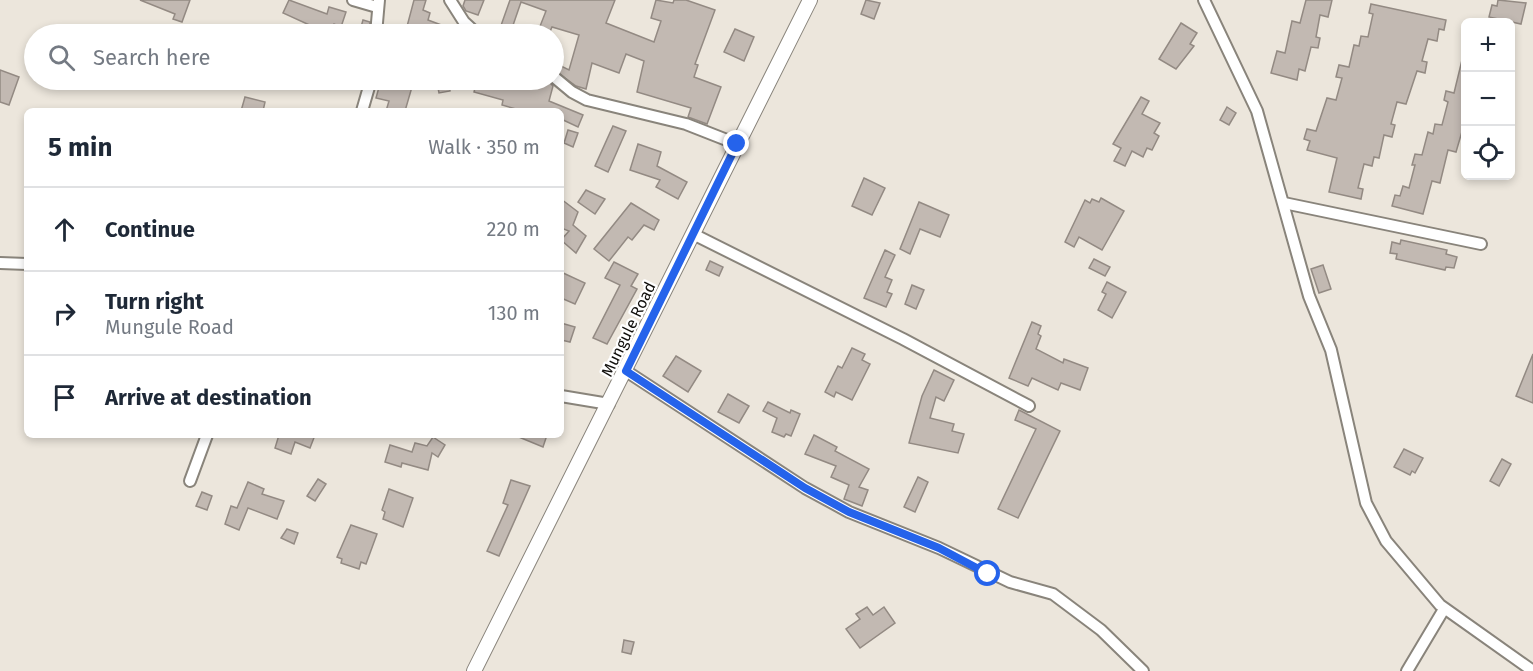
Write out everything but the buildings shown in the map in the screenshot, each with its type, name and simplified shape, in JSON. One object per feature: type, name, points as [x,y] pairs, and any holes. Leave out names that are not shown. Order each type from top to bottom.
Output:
[{"type":"street","points":[[353,0],[378,4],[377,24]]},
{"type":"street","points":[[450,0],[466,24]]},
{"type":"street","name":"Mungule Road","points":[[474,671],[810,0]]},
{"type":"street","points":[[1204,0],[1257,111],[1309,296],[1331,351],[1365,503],[1386,541],[1414,578],[1444,609],[1533,671]]},
{"type":"street","points":[[564,85],[587,100],[686,124],[737,144]]},
{"type":"street","points":[[363,108],[368,90]]},
{"type":"street","points":[[1284,203],[1481,244]]},
{"type":"street","points":[[693,234],[903,339],[1029,406]]},
{"type":"street","points":[[0,263],[24,264]]},
{"type":"street","points":[[626,371],[805,488],[849,512],[939,548],[988,574],[1059,598],[1101,630],[1143,671]]},
{"type":"street","points":[[564,396],[609,404]]},
{"type":"street","points":[[190,481],[206,438]]},
{"type":"street","points":[[1407,671],[1444,609]]},
{"type":"route","points":[[737,144],[626,371],[805,488],[849,512],[939,548],[988,574]]}]
